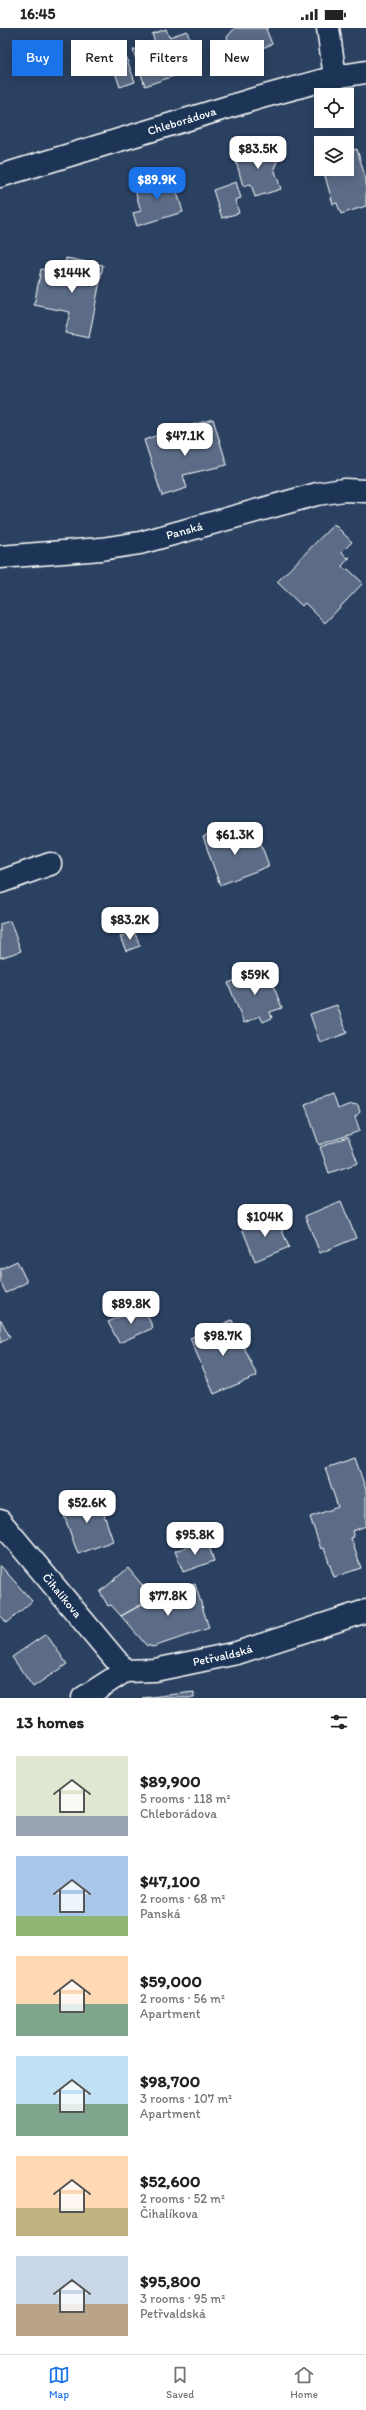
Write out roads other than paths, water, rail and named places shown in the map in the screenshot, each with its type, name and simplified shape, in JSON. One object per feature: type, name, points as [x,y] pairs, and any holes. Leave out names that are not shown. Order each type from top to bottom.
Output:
[{"type":"street","points":[[328,28],[334,77]]},
{"type":"street","name":"Chleborádova","points":[[0,176],[69,153],[334,77],[366,72]]},
{"type":"street","name":"Panská","points":[[0,557],[101,549],[140,543],[317,494],[344,490],[366,490]]},
{"type":"street","points":[[0,882],[50,864]]},
{"type":"street","name":"Čihalíkova","points":[[0,1521],[124,1671]]},
{"type":"street","name":"Petřvaldská","points":[[124,1671],[155,1670],[237,1653],[365,1614]]},
{"type":"street","points":[[83,1698],[124,1671]]}]
